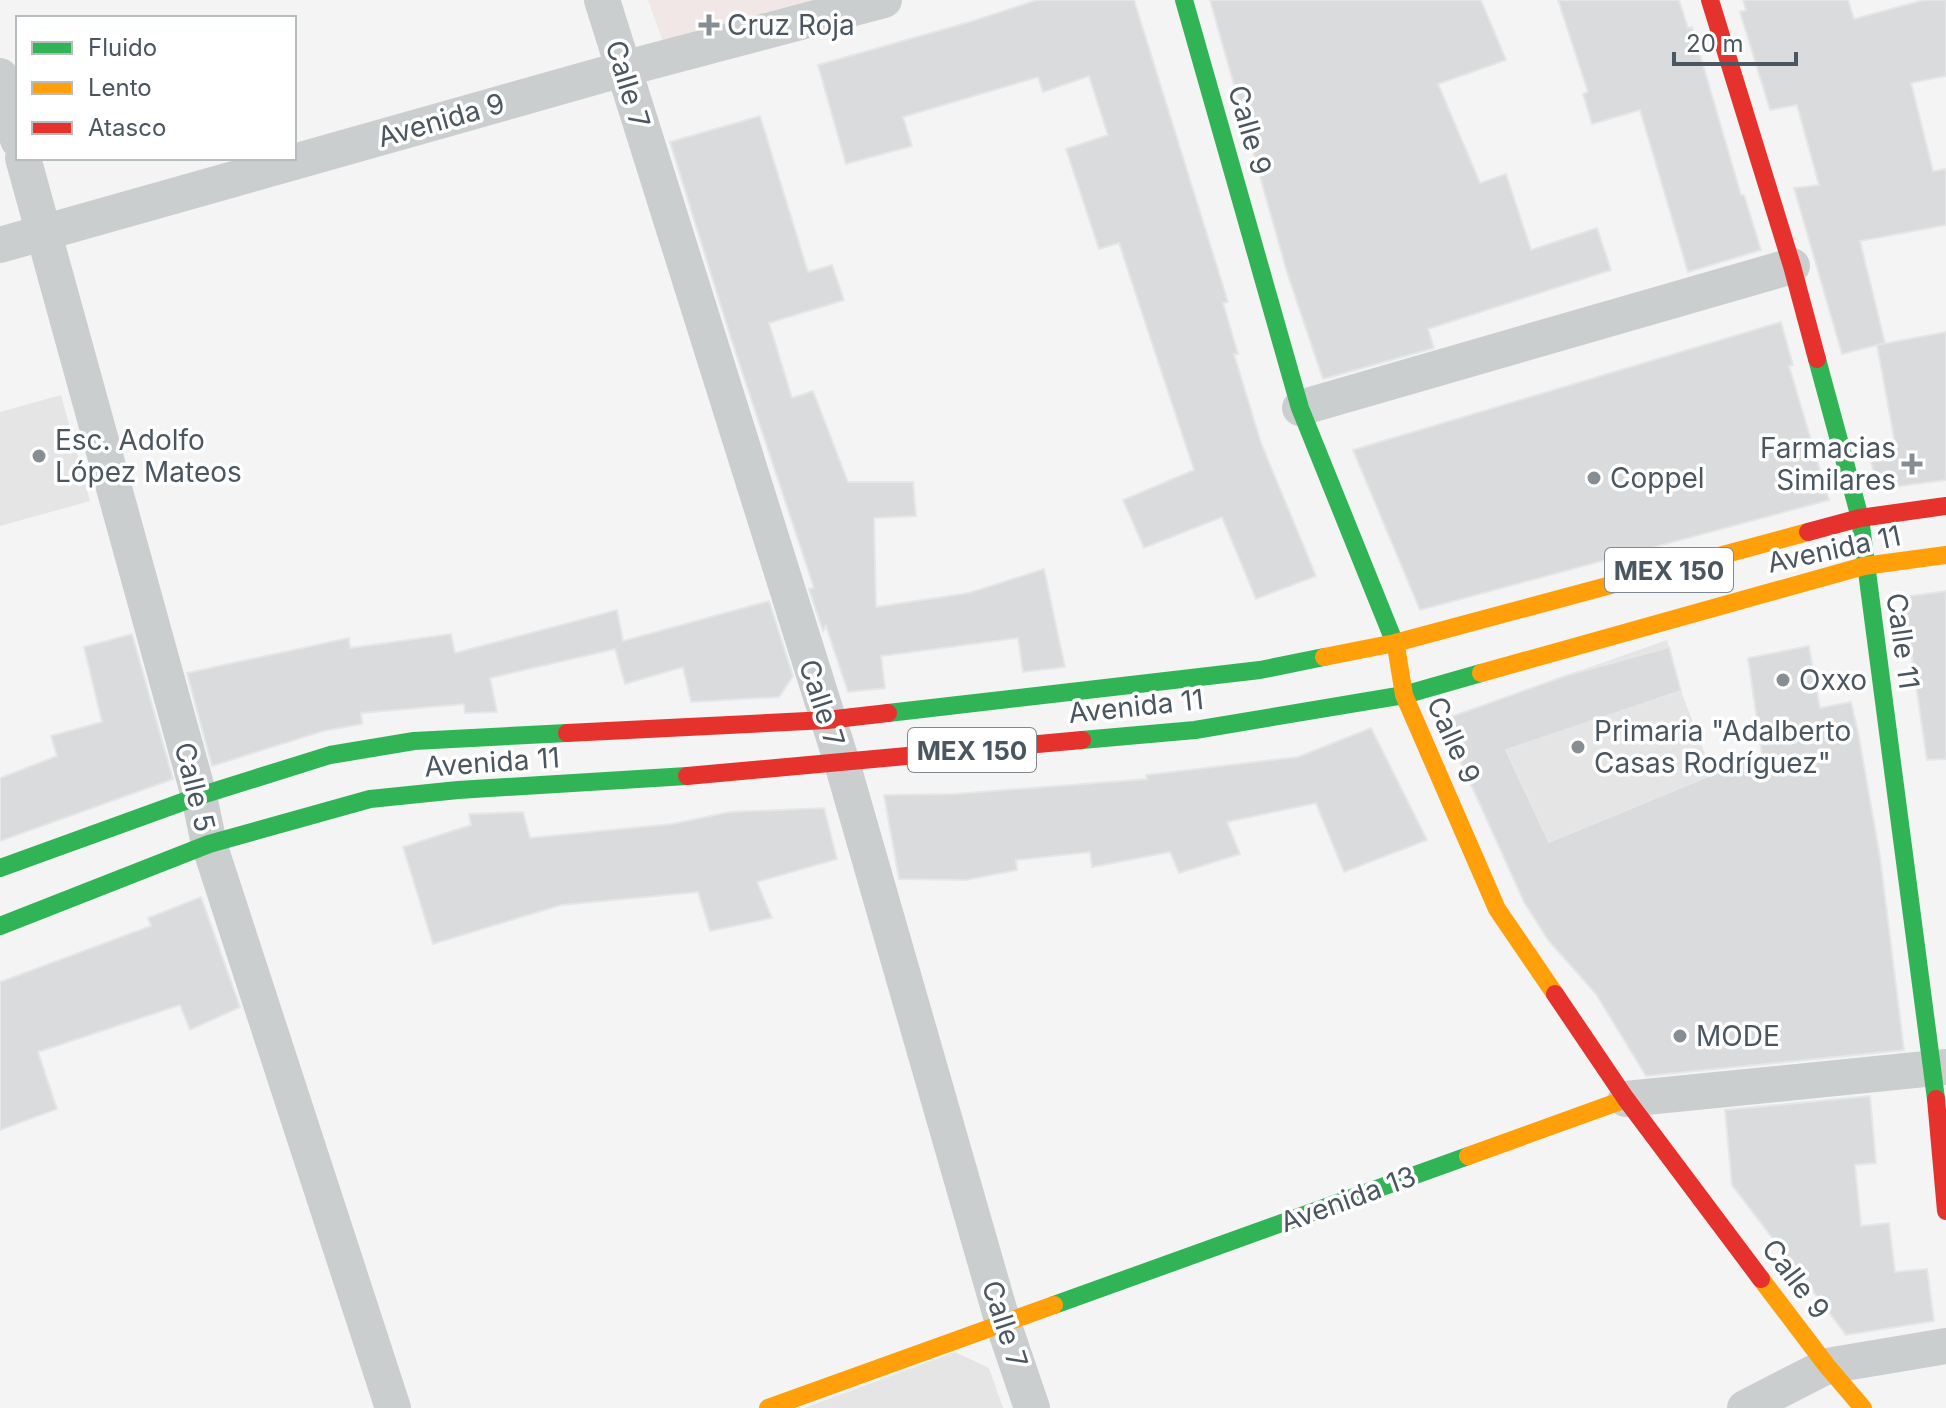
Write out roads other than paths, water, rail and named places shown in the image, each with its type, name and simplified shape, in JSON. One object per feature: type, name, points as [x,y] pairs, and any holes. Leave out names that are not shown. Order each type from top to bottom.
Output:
[{"type":"main road","name":"Calle 9","points":[[1184,0],[1300,408],[1395,643],[1404,695],[1497,909],[1626,1099],[1827,1366],[1863,1408]]},
{"type":"main road","name":"Calle 11","points":[[1710,0],[1792,266],[1860,518],[1864,566],[1940,1067],[1946,1211]]},
{"type":"main road","name":"Avenida 11","points":[[0,926],[209,844],[370,799],[842,763],[1195,730],[1404,695],[1723,580],[1860,518],[1946,506]]},
{"type":"main road","name":"Avenida 11","points":[[0,868],[199,796],[330,755],[414,741],[827,720],[1260,670],[1723,580],[1946,555]]},
{"type":"main road","name":"Avenida 13","points":[[768,1408],[1626,1099]]},
{"type":"street","name":"Calle 7","points":[[602,0],[842,763],[1003,1323],[1032,1408]]},
{"type":"street","name":"Avenida 9","points":[[0,245],[623,69],[884,0]]},
{"type":"street","points":[[0,76],[16,133]]},
{"type":"street","name":"Calle 5","points":[[24,160],[199,796],[209,844],[393,1408]]},
{"type":"street","points":[[1300,408],[1792,266]]},
{"type":"street","name":"Avenida 13","points":[[1626,1099],[1940,1067]]},
{"type":"street","points":[[1745,1408],[1827,1366],[1946,1346]]},
{"type":"place","name":"Cruz Roja","points":[[709,25]]},
{"type":"place","name":"Esc. Adolfo López Mateos","points":[[39,456]]},
{"type":"place","name":"Farmacias Similares","points":[[1912,464]]},
{"type":"place","name":"Coppel","points":[[1594,478]]},
{"type":"place","name":"Oxxo","points":[[1783,680]]},
{"type":"place","name":"Primaria \"Adalberto Casas Rodríguez\"","points":[[1578,747]]},
{"type":"place","name":"MODE","points":[[1680,1036]]}]
